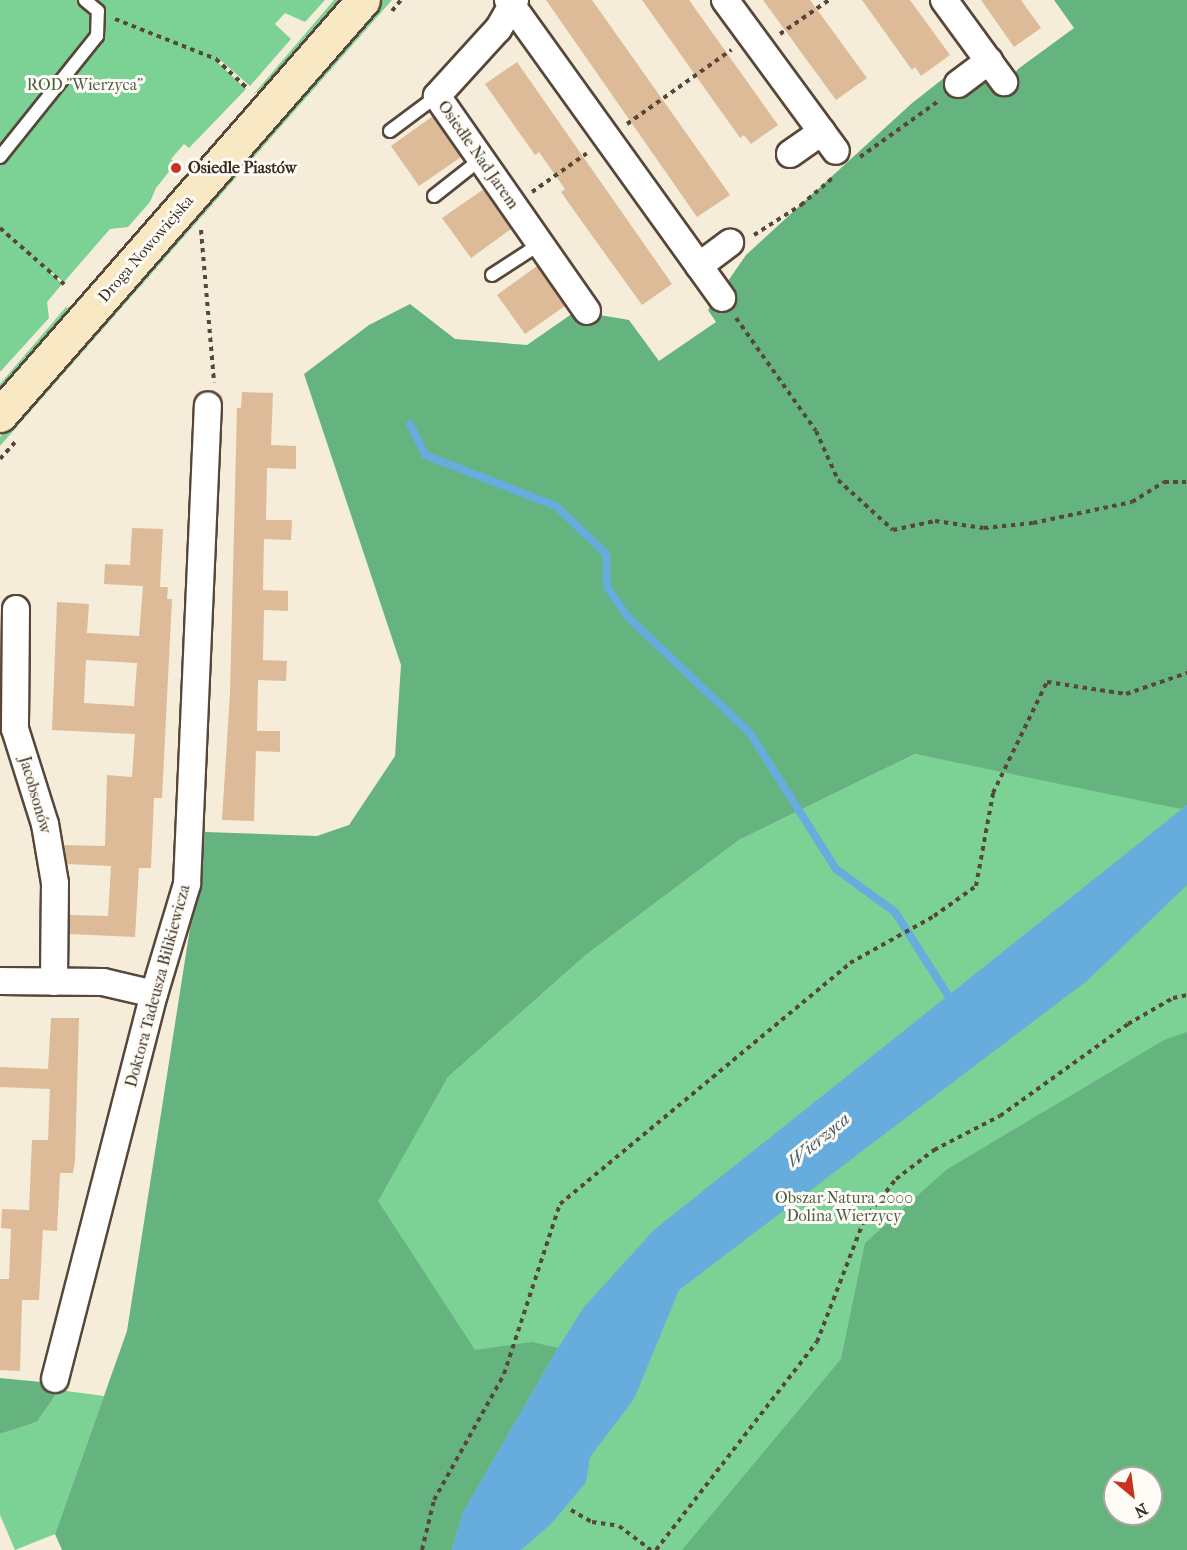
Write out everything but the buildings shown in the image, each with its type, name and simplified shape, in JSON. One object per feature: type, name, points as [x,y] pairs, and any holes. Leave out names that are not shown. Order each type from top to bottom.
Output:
[{"type":"street","name":"Droga Nowowiejska","points":[[0,415],[363,0]]},
{"type":"street","points":[[726,0],[829,141],[790,154]]},
{"type":"street","points":[[944,0],[1004,82]]},
{"type":"street","name":"Osiedle Nad Jarem","points":[[587,310],[437,96],[498,29],[511,1],[722,298]]},
{"type":"street","points":[[958,84],[989,61]]},
{"type":"street","points":[[699,266],[730,243]]},
{"type":"street","name":"Doktora Tadeusza Bilikiewicza","points":[[55,1379],[154,994],[187,884],[208,405]]},
{"type":"street","name":"Jacobsonów","points":[[16,609],[15,729],[45,825],[55,883],[54,982]]},
{"type":"street","points":[[0,981],[103,982],[154,994]]},
{"type":"lane","points":[[0,157],[97,36],[98,12],[84,0]]},
{"type":"lane","points":[[390,131],[437,96]]},
{"type":"lane","points":[[434,196],[481,159]]},
{"type":"lane","points":[[492,275],[540,244]]},
{"type":"path","points":[[513,206],[608,138],[756,41],[829,0]]},
{"type":"path","points":[[98,12],[216,59],[250,91]]},
{"type":"path","points":[[0,228],[66,286]]},
{"type":"path","points":[[201,230],[215,396],[208,405]]},
{"type":"path","points":[[722,298],[816,431],[838,480],[892,530],[935,521],[984,528],[1033,523],[1132,502],[1164,482],[1187,482]]},
{"type":"path","points":[[422,1550],[434,1500],[504,1374],[560,1203],[850,963],[934,916],[976,886],[993,794],[1047,682],[1126,694],[1187,673]]},
{"type":"path","points":[[656,1550],[774,1403],[817,1342],[864,1220],[896,1179],[934,1150],[1000,1116],[1128,1024],[1173,998],[1187,995]]},
{"type":"path","points":[[571,1510],[592,1522],[619,1526],[631,1539],[651,1550]]},
{"type":"green space","name":"ROD \"Wierzyca\"","points":[[0,0],[325,0],[305,22],[285,13],[275,24],[291,39],[250,86],[218,58],[215,60],[246,89],[189,148],[184,144],[171,159],[176,163],[156,188],[150,202],[128,227],[110,229],[64,282],[45,267],[62,284],[47,302],[49,318],[0,372]]},
{"type":"green space","points":[[334,0],[345,0],[293,60],[253,95]]},
{"type":"green space","points":[[382,0],[392,0],[0,446],[0,437]]},
{"type":"green space","points":[[1054,0],[1187,0],[1187,805],[1181,809],[915,754],[739,840],[586,955],[448,1077],[378,1201],[475,1350],[532,1342],[558,1348],[462,1514],[452,1550],[62,1550],[55,1534],[127,1331],[205,832],[317,836],[349,825],[395,756],[401,665],[304,374],[369,325],[410,304],[455,339],[527,345],[576,311],[629,320],[659,361],[716,322],[708,310],[746,255],[911,104],[963,63],[1008,82],[1018,69],[1074,28]]},
{"type":"green space","points":[[66,307],[72,312],[0,395],[0,384]]},
{"type":"green space","name":"Obszar Natura 2000 Dolina Wierzycy","points":[[1187,682],[1187,1550],[203,1550],[363,1206],[407,1148],[448,1077],[586,955],[739,840],[915,754],[951,761]]},
{"type":"green space","points":[[1187,1032],[1187,1550],[682,1550],[841,1359],[865,1243],[946,1170],[1164,1040]]},
{"type":"green space","points":[[0,1378],[41,1382],[59,1390],[37,1422],[0,1434]]},
{"type":"green space","points":[[59,1390],[104,1396],[55,1534],[15,1550],[0,1515],[0,1434],[37,1422]]},
{"type":"water","name":"Wierzyca","points":[[1187,805],[1187,885],[1088,980],[679,1290],[634,1399],[590,1457],[586,1482],[552,1523],[521,1550],[452,1550],[462,1514],[558,1348],[584,1307],[654,1230]]},
{"type":"waterway","points":[[410,424],[425,455],[556,506],[606,554],[607,587],[627,616],[750,733],[836,869],[895,912],[953,1003]]},
{"type":"place","name":"Osiedle Piastów","points":[[176,168]]}]
